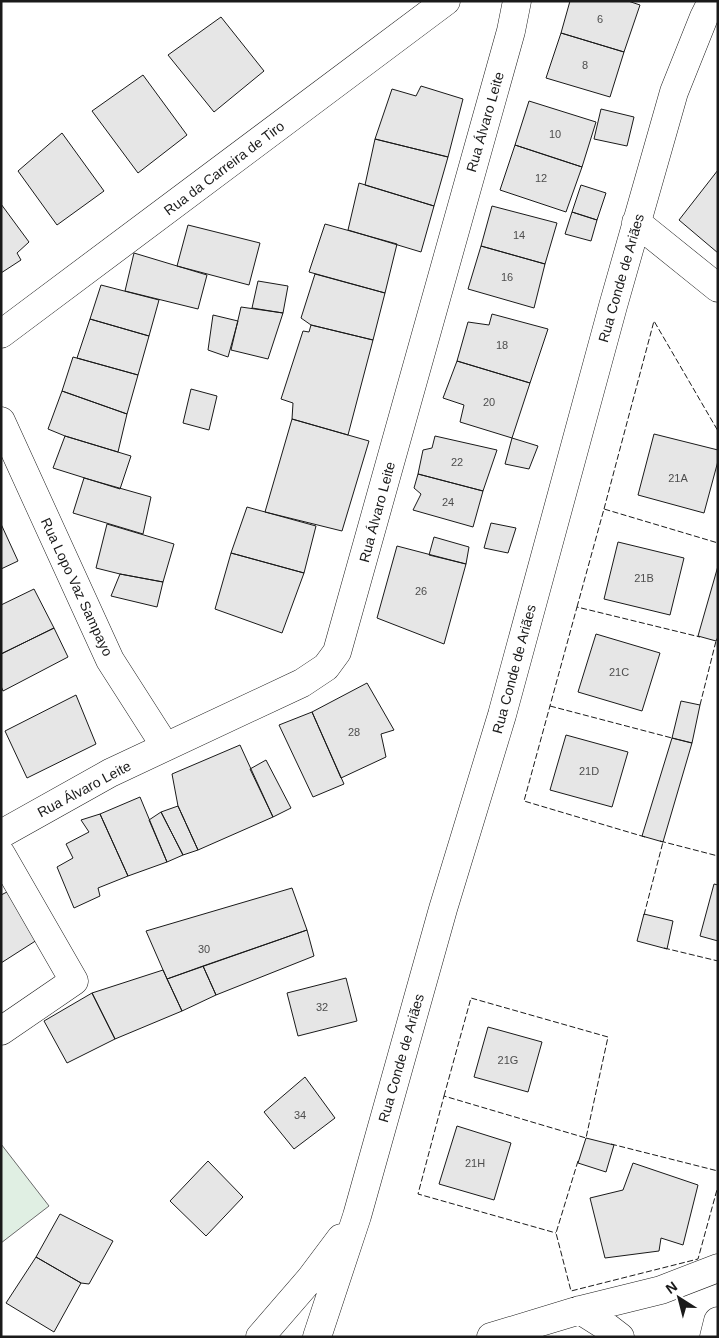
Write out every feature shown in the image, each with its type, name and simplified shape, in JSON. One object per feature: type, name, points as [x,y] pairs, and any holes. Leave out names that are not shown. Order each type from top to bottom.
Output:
[{"type":"street","name":"Rua da Carreira de Tiro","points":[[1,334],[446,1]]},
{"type":"street","name":"Rua Álvaro Leite","points":[[1,834],[110,773],[302,683],[326,667],[337,652],[511,30],[517,1]]},
{"type":"street","name":"Rua Conde de Ariães","points":[[317,1337],[357,1216],[443,909],[502,715],[636,222],[674,92],[707,6]]},
{"type":"street","points":[[636,222],[718,288]]},
{"type":"street","name":"Rua Lopo Vaz Sampayo","points":[[1,421],[110,660],[165,746]]},
{"type":"street","points":[[1,854],[74,981],[1,1031]]},
{"type":"street","points":[[260,1337],[311,1278],[357,1216]]},
{"type":"street","points":[[490,1337],[580,1310],[661,1290],[718,1268]]},
{"type":"street","points":[[580,1310],[607,1326],[620,1337]]},
{"type":"street","points":[[714,1337],[718,1321]]},
{"type":"green space","points":[[1,1144],[49,1206],[1,1243]]},
{"type":"building","points":[[570,1],[628,1],[640,5],[624,52],[561,33]]},
{"type":"building","points":[[221,17],[264,71],[214,112],[168,55]]},
{"type":"building","points":[[561,33],[624,52],[610,97],[546,78]]},
{"type":"building","points":[[143,75],[187,135],[138,173],[92,111]]},
{"type":"building","points":[[421,86],[463,99],[448,157],[375,139],[392,89],[416,96]]},
{"type":"building","points":[[529,101],[596,122],[582,167],[515,145]]},
{"type":"building","points":[[601,109],[634,117],[627,146],[594,139]]},
{"type":"building","points":[[62,133],[104,191],[57,225],[18,171]]},
{"type":"building","points":[[375,139],[448,157],[434,206],[365,185]]},
{"type":"building","points":[[515,145],[582,167],[566,212],[500,190]]},
{"type":"building","points":[[718,170],[718,253],[679,220]]},
{"type":"building","points":[[359,183],[434,206],[421,252],[348,230]]},
{"type":"building","points":[[581,185],[606,193],[597,220],[572,212]]},
{"type":"building","points":[[1,204],[29,242],[17,253],[21,260],[1,273]]},
{"type":"building","points":[[492,206],[557,223],[545,264],[481,246]]},
{"type":"building","points":[[572,212],[597,220],[591,241],[565,234]]},
{"type":"building","points":[[325,224],[397,244],[385,293],[309,272]]},
{"type":"building","points":[[188,225],[260,243],[249,285],[177,266]]},
{"type":"building","points":[[481,246],[545,264],[534,308],[468,289]]},
{"type":"building","points":[[134,253],[207,275],[198,309],[125,291]]},
{"type":"building","points":[[315,274],[385,293],[373,340],[311,325],[301,318]]},
{"type":"building","points":[[258,281],[288,286],[283,313],[252,308]]},
{"type":"building","points":[[101,285],[159,300],[149,336],[90,319]]},
{"type":"building","points":[[241,307],[283,313],[268,359],[231,350]]},
{"type":"building","points":[[492,314],[548,329],[530,383],[457,361],[468,322],[489,325]]},
{"type":"building","points":[[213,315],[238,321],[228,357],[208,350]]},
{"type":"building","points":[[90,319],[149,336],[138,375],[77,358]]},
{"type":"building","points":[[311,325],[373,340],[348,435],[292,419],[293,403],[281,399],[303,331],[309,332]]},
{"type":"building","points":[[73,357],[138,375],[127,414],[62,391]]},
{"type":"building","points":[[457,361],[530,383],[512,438],[460,422],[464,405],[443,398]]},
{"type":"building","points":[[191,389],[217,396],[209,430],[183,423]]},
{"type":"building","points":[[62,391],[127,414],[118,452],[48,429]]},
{"type":"building","points":[[292,419],[369,441],[342,531],[265,512]]},
{"type":"building","points":[[654,434],[718,450],[718,461],[704,513],[638,495]]},
{"type":"building","points":[[65,436],[131,456],[120,489],[53,468]]},
{"type":"building","points":[[435,436],[497,450],[483,491],[418,474],[423,450],[432,448]]},
{"type":"building","points":[[512,438],[538,446],[529,469],[505,464]]},
{"type":"building","points":[[418,474],[483,491],[473,527],[413,510],[421,494],[414,488]]},
{"type":"building","points":[[84,478],[151,497],[143,534],[73,513]]},
{"type":"building","points":[[247,507],[316,526],[304,573],[231,553]]},
{"type":"building","points":[[491,523],[516,528],[508,553],[484,548]]},
{"type":"building","points":[[1,524],[18,561],[1,569]]},
{"type":"building","points":[[107,524],[174,544],[163,582],[96,568]]},
{"type":"building","points":[[434,537],[469,547],[466,564],[429,555]]},
{"type":"building","points":[[618,542],[684,558],[670,615],[604,599]]},
{"type":"building","points":[[397,546],[466,564],[444,644],[377,618]]},
{"type":"building","points":[[231,553],[304,573],[282,633],[215,609]]},
{"type":"building","points":[[718,566],[718,637],[716,641],[698,636]]},
{"type":"building","points":[[120,574],[163,582],[157,607],[111,596]]},
{"type":"building","points":[[34,589],[54,628],[1,654],[1,605]]},
{"type":"building","points":[[54,628],[68,657],[3,691],[1,686],[1,654]]},
{"type":"building","points":[[596,634],[660,653],[642,711],[578,692]]},
{"type":"building","points":[[367,683],[394,730],[381,734],[386,757],[341,778],[312,712]]},
{"type":"building","points":[[76,695],[96,744],[27,778],[5,731]]},
{"type":"building","points":[[681,701],[700,705],[692,743],[672,738]]},
{"type":"building","points":[[312,712],[344,784],[313,797],[279,725]]},
{"type":"building","points":[[566,735],[628,752],[612,807],[550,790]]},
{"type":"building","points":[[672,738],[692,743],[663,842],[642,836]]},
{"type":"building","points":[[240,745],[273,817],[198,850],[178,806],[172,774]]},
{"type":"building","points":[[266,760],[291,808],[273,817],[250,769]]},
{"type":"building","points":[[140,797],[167,862],[128,876],[100,814]]},
{"type":"building","points":[[178,806],[198,850],[183,855],[161,812]]},
{"type":"building","points":[[161,812],[183,855],[167,862],[149,820]]},
{"type":"building","points":[[100,814],[128,876],[98,888],[100,896],[74,908],[57,867],[73,858],[66,844],[89,832],[81,820]]},
{"type":"building","points":[[714,884],[718,885],[718,941],[700,936]]},
{"type":"building","points":[[292,888],[307,930],[167,979],[146,931]]},
{"type":"building","points":[[9,891],[37,940],[1,963],[1,895]]},
{"type":"building","points":[[644,914],[673,921],[667,949],[637,941]]},
{"type":"building","points":[[307,930],[314,956],[216,995],[203,966]]},
{"type":"building","points":[[203,966],[216,995],[182,1011],[167,979]]},
{"type":"building","points":[[163,970],[182,1011],[115,1039],[92,993]]},
{"type":"building","points":[[346,978],[357,1021],[298,1036],[287,993]]},
{"type":"building","points":[[92,993],[115,1039],[67,1063],[44,1021]]},
{"type":"building","points":[[488,1027],[542,1042],[528,1092],[474,1077]]},
{"type":"building","points":[[305,1077],[335,1118],[294,1149],[264,1112]]},
{"type":"building","points":[[457,1126],[511,1143],[494,1200],[439,1184]]},
{"type":"building","points":[[586,1138],[614,1145],[606,1172],[578,1163]]},
{"type":"building","points":[[208,1161],[243,1197],[206,1236],[170,1201]]},
{"type":"building","points":[[633,1163],[698,1185],[683,1245],[661,1238],[659,1251],[605,1258],[590,1198],[623,1190]]},
{"type":"building","points":[[60,1214],[113,1241],[89,1284],[81,1283],[36,1257]]},
{"type":"building","points":[[36,1257],[81,1283],[54,1332],[6,1303]]},
{"type":"fence","points":[[604,509],[654,321],[718,431]]},
{"type":"fence","points":[[577,607],[604,509],[718,543]]},
{"type":"fence","points":[[645,837],[524,801],[577,607],[700,637]]},
{"type":"fence","points":[[700,705],[715,641]]},
{"type":"fence","points":[[550,706],[672,738]]},
{"type":"fence","points":[[660,841],[718,856]]},
{"type":"fence","points":[[644,915],[663,842]]},
{"type":"fence","points":[[664,948],[718,961]]},
{"type":"fence","points":[[444,1096],[471,998],[608,1037],[586,1138],[444,1096],[418,1194],[556,1233]]},
{"type":"fence","points":[[611,1144],[718,1171]]},
{"type":"fence","points":[[578,1161],[556,1233],[571,1291],[698,1259],[718,1186]]}]
